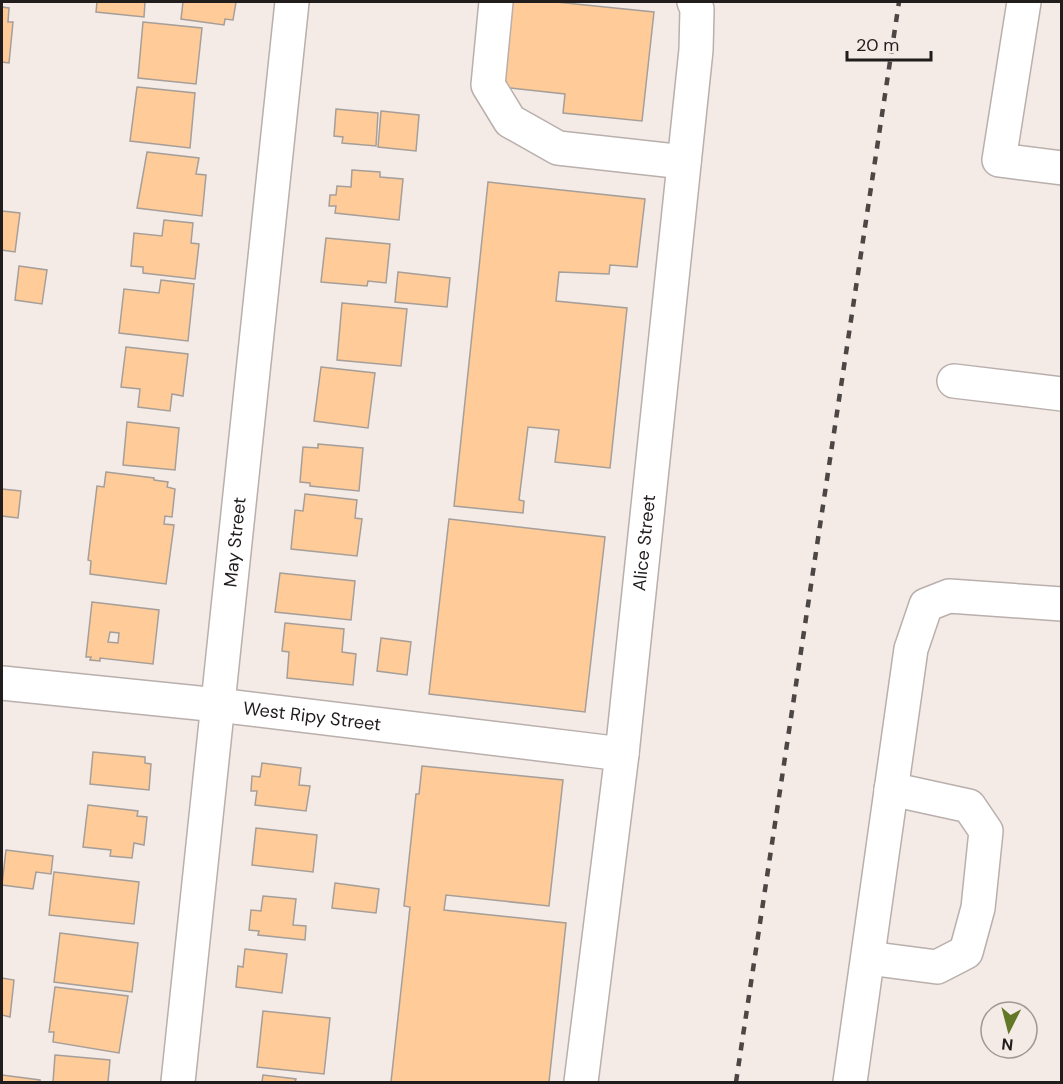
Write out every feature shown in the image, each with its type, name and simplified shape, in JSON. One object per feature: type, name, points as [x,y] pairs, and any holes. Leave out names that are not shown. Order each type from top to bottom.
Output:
[{"type":"street","name":"May Street","points":[[178,1083],[292,2]]},
{"type":"street","points":[[496,2],[488,85],[510,121],[558,148],[684,162]]},
{"type":"street","name":"Alice Street","points":[[581,1083],[622,754],[696,50],[697,9],[694,2]]},
{"type":"street","points":[[1024,2],[999,160],[1062,168]]},
{"type":"street","points":[[954,381],[1062,394]]},
{"type":"street","points":[[850,1083],[911,649],[926,605],[949,596],[1062,604]]},
{"type":"street","name":"West Ripy Street","points":[[2,683],[218,705],[622,754]]},
{"type":"street","points":[[867,958],[936,967],[966,952],[978,908],[986,831],[969,806],[891,789]]},
{"type":"building","points":[[97,2],[145,2],[144,17],[96,12]]},
{"type":"building","points":[[183,2],[236,2],[233,20],[225,19],[224,25],[181,19]]},
{"type":"building","points":[[509,2],[556,2],[654,12],[642,121],[563,113],[565,94],[500,87]]},
{"type":"building","points":[[2,7],[9,8],[8,22],[13,22],[9,63],[2,62]]},
{"type":"building","points":[[143,22],[202,28],[196,84],[138,78]]},
{"type":"building","points":[[137,87],[195,93],[190,148],[130,141]]},
{"type":"building","points":[[336,109],[378,113],[376,146],[342,143],[343,137],[334,136]]},
{"type":"building","points":[[381,111],[419,115],[416,151],[378,147]]},
{"type":"building","points":[[147,152],[199,158],[196,174],[206,175],[202,216],[137,208]]},
{"type":"building","points":[[352,170],[380,172],[380,177],[403,179],[399,220],[335,213],[336,206],[329,206],[330,195],[336,195],[337,186],[351,187]]},
{"type":"building","points":[[488,182],[645,199],[637,267],[610,265],[609,274],[559,272],[556,301],[627,308],[610,468],[555,462],[559,430],[528,427],[519,500],[524,501],[523,513],[454,506]]},
{"type":"building","points":[[2,211],[20,213],[15,252],[2,250]]},
{"type":"building","points":[[164,220],[193,223],[191,243],[199,244],[195,279],[143,273],[143,267],[131,266],[134,233],[162,236]]},
{"type":"building","points":[[326,238],[390,244],[386,283],[368,281],[367,286],[321,282]]},
{"type":"building","points":[[19,266],[47,270],[42,304],[15,300]]},
{"type":"building","points":[[398,272],[450,278],[447,307],[395,302]]},
{"type":"building","points":[[161,280],[194,284],[188,341],[119,333],[124,289],[159,293]]},
{"type":"building","points":[[342,303],[407,309],[401,366],[337,360]]},
{"type":"building","points":[[126,347],[188,354],[183,396],[172,394],[170,411],[138,407],[140,389],[121,387]]},
{"type":"building","points":[[321,367],[375,373],[368,428],[314,421]]},
{"type":"building","points":[[127,422],[179,428],[175,470],[123,465]]},
{"type":"building","points":[[318,444],[363,448],[359,491],[310,486],[310,483],[300,482],[303,447],[318,448]]},
{"type":"building","points":[[106,472],[154,478],[154,480],[168,482],[167,487],[175,489],[172,517],[165,516],[164,524],[174,525],[166,584],[90,574],[91,561],[88,560],[97,486],[104,487]]},
{"type":"building","points":[[2,489],[21,491],[18,518],[2,516]]},
{"type":"building","points":[[305,494],[357,500],[355,518],[362,519],[357,556],[291,549],[295,510],[303,511]]},
{"type":"building","points":[[449,519],[605,537],[585,712],[429,694]]},
{"type":"building","points":[[280,573],[355,581],[351,620],[275,612]]},
{"type":"building","points":[[92,602],[159,610],[153,664],[100,658],[100,661],[90,660],[91,657],[86,657]],"holes":[[[110,632],[119,633],[118,643],[108,642]]]},
{"type":"building","points":[[285,623],[344,629],[342,652],[356,654],[353,685],[287,678],[289,652],[282,651]]},
{"type":"building","points":[[381,638],[411,642],[407,675],[377,671]]},
{"type":"building","points":[[93,752],[145,757],[145,763],[151,764],[149,790],[90,784]]},
{"type":"building","points":[[262,763],[301,768],[299,785],[310,786],[306,811],[255,805],[257,791],[251,791],[252,776],[260,777]]},
{"type":"building","points":[[422,766],[563,780],[549,906],[446,895],[444,910],[566,923],[549,1082],[391,1082],[410,907],[404,906],[416,794],[419,794]]},
{"type":"building","points":[[88,805],[138,811],[137,816],[147,817],[144,845],[134,843],[132,858],[110,856],[111,850],[83,847]]},
{"type":"building","points":[[256,828],[317,835],[313,872],[252,865]]},
{"type":"building","points":[[6,850],[53,856],[51,874],[36,872],[33,889],[2,885]]},
{"type":"building","points":[[54,872],[139,882],[134,924],[49,915]]},
{"type":"building","points":[[335,883],[379,889],[376,913],[332,908]]},
{"type":"building","points":[[263,896],[296,899],[293,925],[306,926],[305,940],[258,935],[259,931],[249,930],[251,910],[261,911]]},
{"type":"building","points":[[60,933],[138,943],[132,992],[54,982]]},
{"type":"building","points":[[245,949],[287,954],[282,993],[236,987],[238,966],[243,967]]},
{"type":"building","points":[[2,978],[14,980],[10,1017],[2,1015]]},
{"type":"building","points":[[55,987],[128,996],[119,1053],[53,1042],[54,1032],[49,1032]]},
{"type":"building","points":[[263,1011],[330,1018],[324,1074],[257,1067]]},
{"type":"building","points":[[55,1055],[110,1060],[108,1082],[53,1082]]},
{"type":"building","points":[[2,1075],[40,1080],[40,1082],[2,1082]]},
{"type":"building","points":[[263,1075],[296,1079],[295,1082],[262,1082]]},
{"type":"railway","points":[[736,1082],[899,2]]}]
